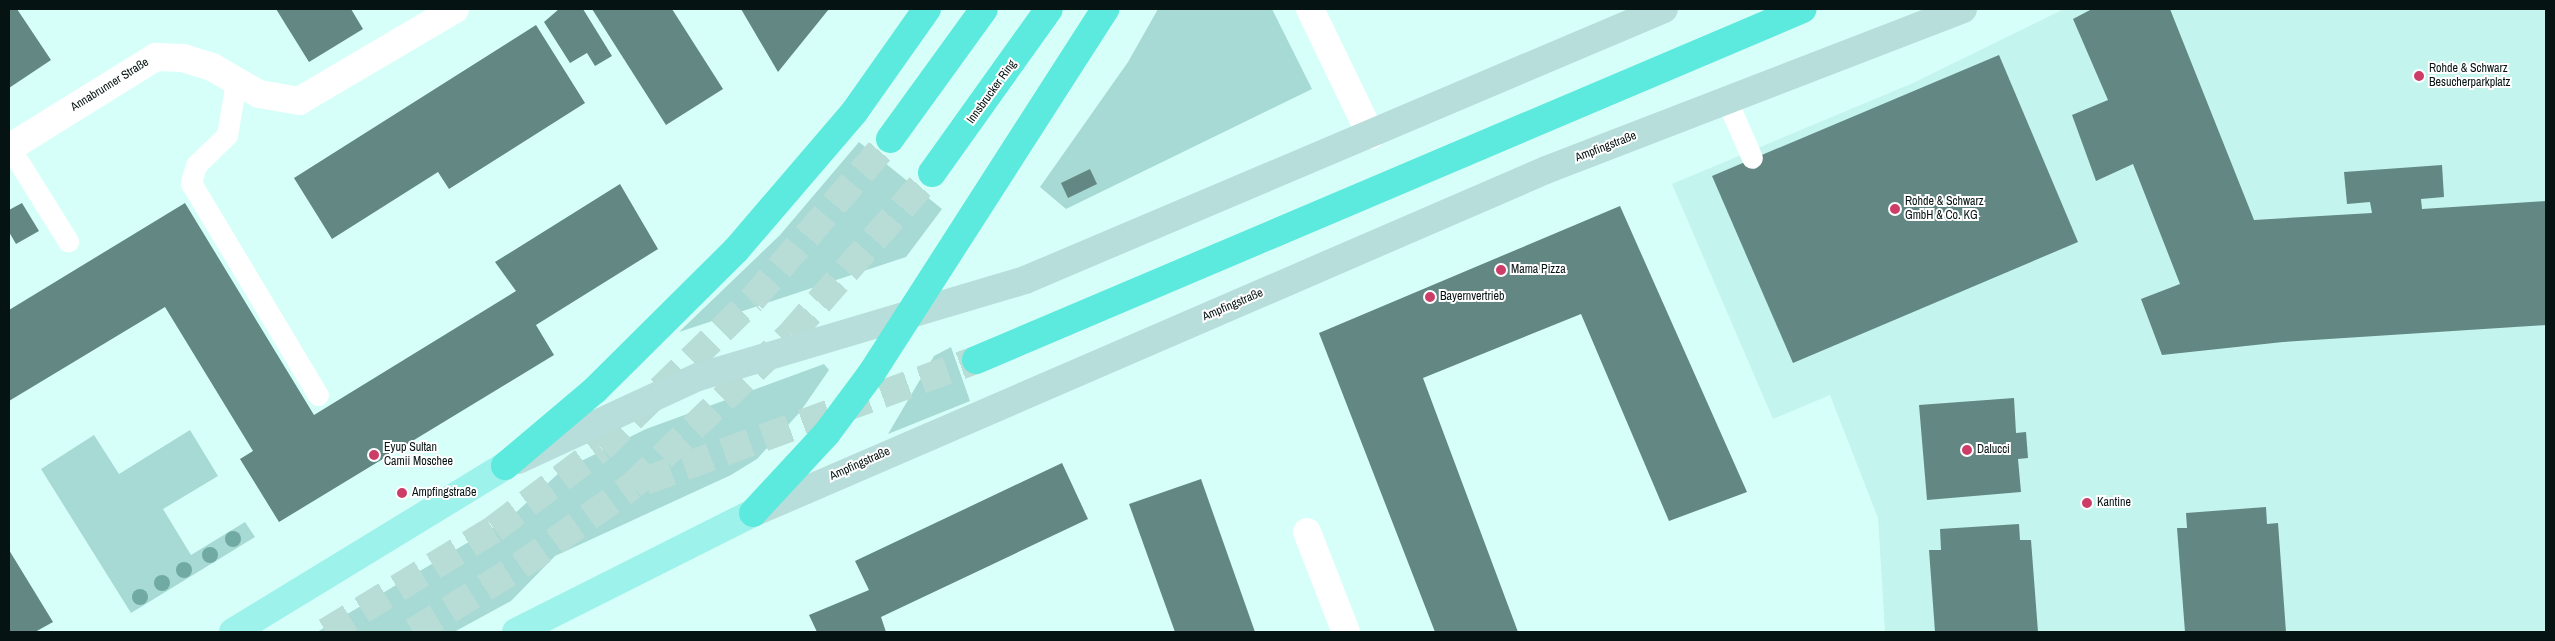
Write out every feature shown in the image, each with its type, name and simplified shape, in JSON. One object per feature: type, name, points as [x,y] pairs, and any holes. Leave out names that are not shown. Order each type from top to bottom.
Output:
[{"type":"highway","points":[[505,466],[595,390],[736,250],[856,111],[927,9]]},
{"type":"highway","points":[[890,139],[984,9]]},
{"type":"highway","name":"Innsbrucker Ring","points":[[932,173],[1049,9]]},
{"type":"highway","points":[[754,513],[827,433],[908,314],[1105,9]]},
{"type":"highway","points":[[976,360],[1803,9]]},
{"type":"main road","points":[[233,632],[505,466],[698,377],[1025,280],[1371,135],[1664,9]]},
{"type":"main road","name":"Ampfingstraße","points":[[516,632],[754,513],[1511,185],[1963,9]]},
{"type":"street","name":"Annabrunner Straße","points":[[9,148],[156,57],[198,62],[259,94],[300,101],[455,9]]},
{"type":"street","points":[[1310,9],[1371,135]]},
{"type":"street","points":[[1306,532],[1346,632]]},
{"type":"lane","points":[[236,82],[227,135],[196,165],[191,183],[318,395]]},
{"type":"lane","points":[[1727,101],[1752,158]]},
{"type":"lane","points":[[9,148],[68,241]]},
{"type":"shaded area","points":[[1158,9],[1272,9],[1312,89],[1066,209],[1040,187],[1128,62]]},
{"type":"shaded area","points":[[2064,9],[2546,9],[2546,632],[1885,632],[1878,518],[1830,395],[1773,419],[1672,184],[1913,83]]},
{"type":"shaded area","points":[[859,142],[942,209],[906,257],[679,332],[780,235]]},
{"type":"shaded area","points":[[951,347],[970,401],[888,434],[934,356]]},
{"type":"shaded area","points":[[824,364],[829,370],[800,412],[757,459],[731,475],[555,556],[511,601],[454,632],[317,632],[511,517],[561,471],[646,429]]},
{"type":"shaded area","points":[[190,430],[218,476],[163,509],[191,555],[245,522],[255,537],[131,613],[41,469],[94,435],[119,474]]},
{"type":"building","points":[[9,9],[17,9],[51,60],[9,88]]},
{"type":"building","points":[[276,9],[351,9],[363,29],[309,62]]},
{"type":"building","points":[[559,9],[583,9],[612,56],[595,66],[587,53],[570,63],[544,22]]},
{"type":"building","points":[[592,9],[672,9],[723,89],[666,125]]},
{"type":"building","points":[[741,9],[829,9],[778,72]]},
{"type":"building","points":[[2092,9],[2170,9],[2254,220],[2372,213],[2370,202],[2347,204],[2344,172],[2442,165],[2444,197],[2421,199],[2422,209],[2546,201],[2546,325],[2283,342],[2162,355],[2141,299],[2180,284],[2133,164],[2096,181],[2072,115],[2108,100],[2073,19]]},
{"type":"building","points":[[536,25],[585,103],[449,189],[438,172],[332,239],[294,178]]},
{"type":"building","name":"Rohde & Schwarz GmbH & Co. KG","points":[[1999,55],[2078,242],[1793,363],[1712,176]]},
{"type":"building","points":[[1090,169],[1097,184],[1068,198],[1061,183]]},
{"type":"building","points":[[620,184],[658,249],[536,325],[554,355],[279,522],[240,459],[253,451],[165,307],[9,401],[9,310],[185,203],[314,415],[516,291],[495,262]]},
{"type":"building","points":[[22,203],[39,231],[16,244],[9,232],[9,210]]},
{"type":"building","points":[[1620,206],[1747,492],[1669,521],[1581,314],[1423,378],[1518,632],[1435,632],[1319,333]]},
{"type":"building","points":[[2014,398],[2016,433],[2026,432],[2028,458],[2018,459],[2021,492],[1927,500],[1919,405]]},
{"type":"building","points":[[1062,463],[1088,519],[881,617],[886,632],[817,632],[809,615],[869,590],[855,561]]},
{"type":"building","points":[[1201,479],[1255,632],[1175,632],[1129,504]]},
{"type":"building","points":[[2266,507],[2267,524],[2278,523],[2286,632],[2185,632],[2177,528],[2187,528],[2186,513]]},
{"type":"building","points":[[2019,524],[2020,540],[2031,540],[2038,632],[1935,632],[1929,550],[1941,550],[1940,529]]},
{"type":"building","points":[[9,550],[53,622],[35,632],[9,632]]},
{"type":"tunnel","points":[[326,632],[494,529],[601,448],[752,300],[890,139]]},
{"type":"tunnel","points":[[413,632],[520,566],[632,486],[791,334],[932,173]]},
{"type":"tunnel","points":[[645,481],[976,360]]},
{"type":"place","name":"Rohde & Schwarz Besucherparkplatz","points":[[2419,76]]},
{"type":"place","name":"Rohde & Schwarz GmbH & Co. KG","points":[[1895,209]]},
{"type":"place","name":"Mama Pizza","points":[[1501,270]]},
{"type":"place","name":"Bayernvertrieb","points":[[1430,297]]},
{"type":"place","name":"Dalucci","points":[[1967,450]]},
{"type":"place","name":"Eyup Sultan Camii Moschee","points":[[374,455]]},
{"type":"place","name":"Ampfingstraße","points":[[402,493]]},
{"type":"place","name":"Kantine","points":[[2087,503]]}]
